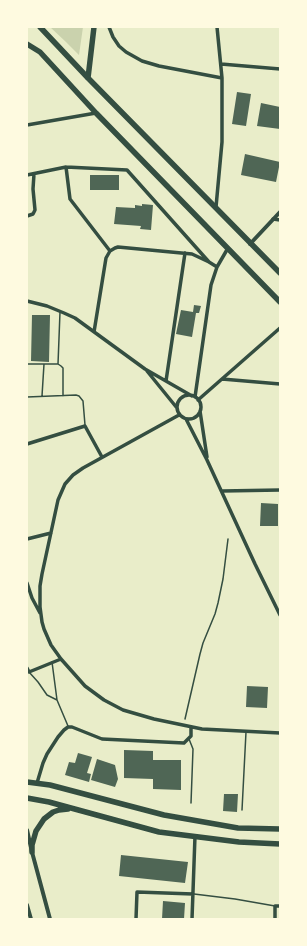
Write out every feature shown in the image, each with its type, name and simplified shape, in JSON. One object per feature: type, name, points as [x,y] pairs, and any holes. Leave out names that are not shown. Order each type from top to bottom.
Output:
[{"type":"main road","points":[[40,27],[88,78],[280,273]]},
{"type":"main road","points":[[88,78],[94,27]]},
{"type":"main road","points":[[27,44],[40,52],[96,113],[280,302]]},
{"type":"main road","points":[[27,782],[50,785],[164,815],[238,828],[280,829]]},
{"type":"main road","points":[[27,798],[49,802],[159,832],[239,842],[280,844]]},
{"type":"main road","points":[[32,852],[32,845],[36,831],[44,819],[53,812],[72,808]]},
{"type":"street","points":[[109,27],[119,46],[142,61],[159,66],[222,78]]},
{"type":"street","points":[[216,208],[222,142],[222,78],[217,27]]},
{"type":"street","points":[[221,64],[280,69]]},
{"type":"street","points":[[27,126],[96,113]]},
{"type":"street","points":[[66,167],[70,199],[110,251]]},
{"type":"street","points":[[27,175],[66,167],[127,170],[209,262]]},
{"type":"street","points":[[27,216],[34,212],[34,174]]},
{"type":"street","points":[[250,244],[280,212]]},
{"type":"street","points":[[273,219],[280,220]]},
{"type":"street","points":[[94,332],[106,258],[110,251],[118,247],[185,252],[217,266]]},
{"type":"street","points":[[195,398],[209,293],[217,266],[228,248]]},
{"type":"street","points":[[166,381],[185,252]]},
{"type":"street","points":[[27,301],[47,306],[75,318],[145,369],[195,398],[200,403],[207,460]]},
{"type":"street","points":[[195,398],[222,378],[280,328]]},
{"type":"street","points":[[145,369],[177,408],[179,415],[186,419],[193,419],[199,414],[200,410]]},
{"type":"street","points":[[222,378],[280,384]]},
{"type":"street","points":[[177,408],[177,404],[181,398],[188,395],[195,398]]},
{"type":"street","points":[[179,415],[78,471],[65,484],[58,500],[41,580],[40,614],[45,633],[61,659],[85,686],[94,694],[109,703],[133,713],[202,729],[280,733]]},
{"type":"street","points":[[186,419],[222,491],[280,615]]},
{"type":"street","points":[[27,444],[85,426],[102,457]]},
{"type":"street","points":[[222,491],[280,490]]},
{"type":"street","points":[[27,539],[51,533]]},
{"type":"street","points":[[27,583],[32,599],[40,614]]},
{"type":"street","points":[[27,601],[32,599]]},
{"type":"street","points":[[28,670],[61,659]]},
{"type":"street","points":[[37,783],[47,754],[58,737],[68,727],[72,727],[102,738],[184,743],[189,739],[192,733],[191,727]]},
{"type":"street","points":[[27,830],[50,919]]},
{"type":"street","points":[[192,919],[195,836]]},
{"type":"street","points":[[136,919],[137,892],[193,894]]},
{"type":"street","points":[[27,905],[31,919]]},
{"type":"street","points":[[275,919],[275,906],[280,906]]},
{"type":"lane","points":[[58,364],[60,311]]},
{"type":"lane","points":[[27,364],[58,364],[62,366],[63,396]]},
{"type":"lane","points":[[42,396],[44,364]]},
{"type":"lane","points":[[27,396],[79,396],[82,400],[85,426]]},
{"type":"lane","points":[[52,662],[56,700],[68,727]]},
{"type":"lane","points":[[28,670],[47,695],[56,700]]},
{"type":"lane","points":[[242,810],[246,732]]},
{"type":"lane","points":[[189,739],[193,749],[191,803]]},
{"type":"lane","points":[[193,894],[275,906]]},
{"type":"path","points":[[184,725],[203,643],[215,614],[220,593],[228,539]]},
{"type":"green space","points":[[50,27],[83,27],[79,55],[66,42]]},
{"type":"building","points":[[237,92],[251,94],[246,126],[232,124]]},
{"type":"building","points":[[261,103],[280,107],[280,129],[257,126]]},
{"type":"building","points":[[245,154],[280,162],[276,182],[241,175]]},
{"type":"building","points":[[90,175],[119,175],[119,190],[90,190]]},
{"type":"building","points":[[142,204],[153,205],[151,230],[140,229],[141,226],[114,224],[116,207],[135,208],[135,205],[142,206]]},
{"type":"building","points":[[194,305],[201,306],[199,313],[196,313],[192,337],[176,334],[181,310],[193,312]]},
{"type":"building","points":[[32,315],[50,315],[49,362],[31,361]]},
{"type":"building","points":[[261,503],[278,504],[278,526],[260,526]]},
{"type":"building","points":[[247,686],[268,687],[267,708],[246,707]]},
{"type":"building","points":[[124,750],[153,751],[153,760],[181,760],[181,790],[153,789],[153,779],[124,778]]},
{"type":"building","points":[[78,753],[92,757],[87,773],[91,774],[89,782],[65,775],[69,762],[75,763]]},
{"type":"building","points":[[97,759],[115,765],[118,779],[115,787],[91,780]]},
{"type":"building","points":[[224,794],[238,794],[237,812],[223,811]]},
{"type":"building","points":[[121,855],[188,862],[185,883],[119,876]]},
{"type":"building","points":[[163,901],[185,903],[184,919],[162,919]]}]
